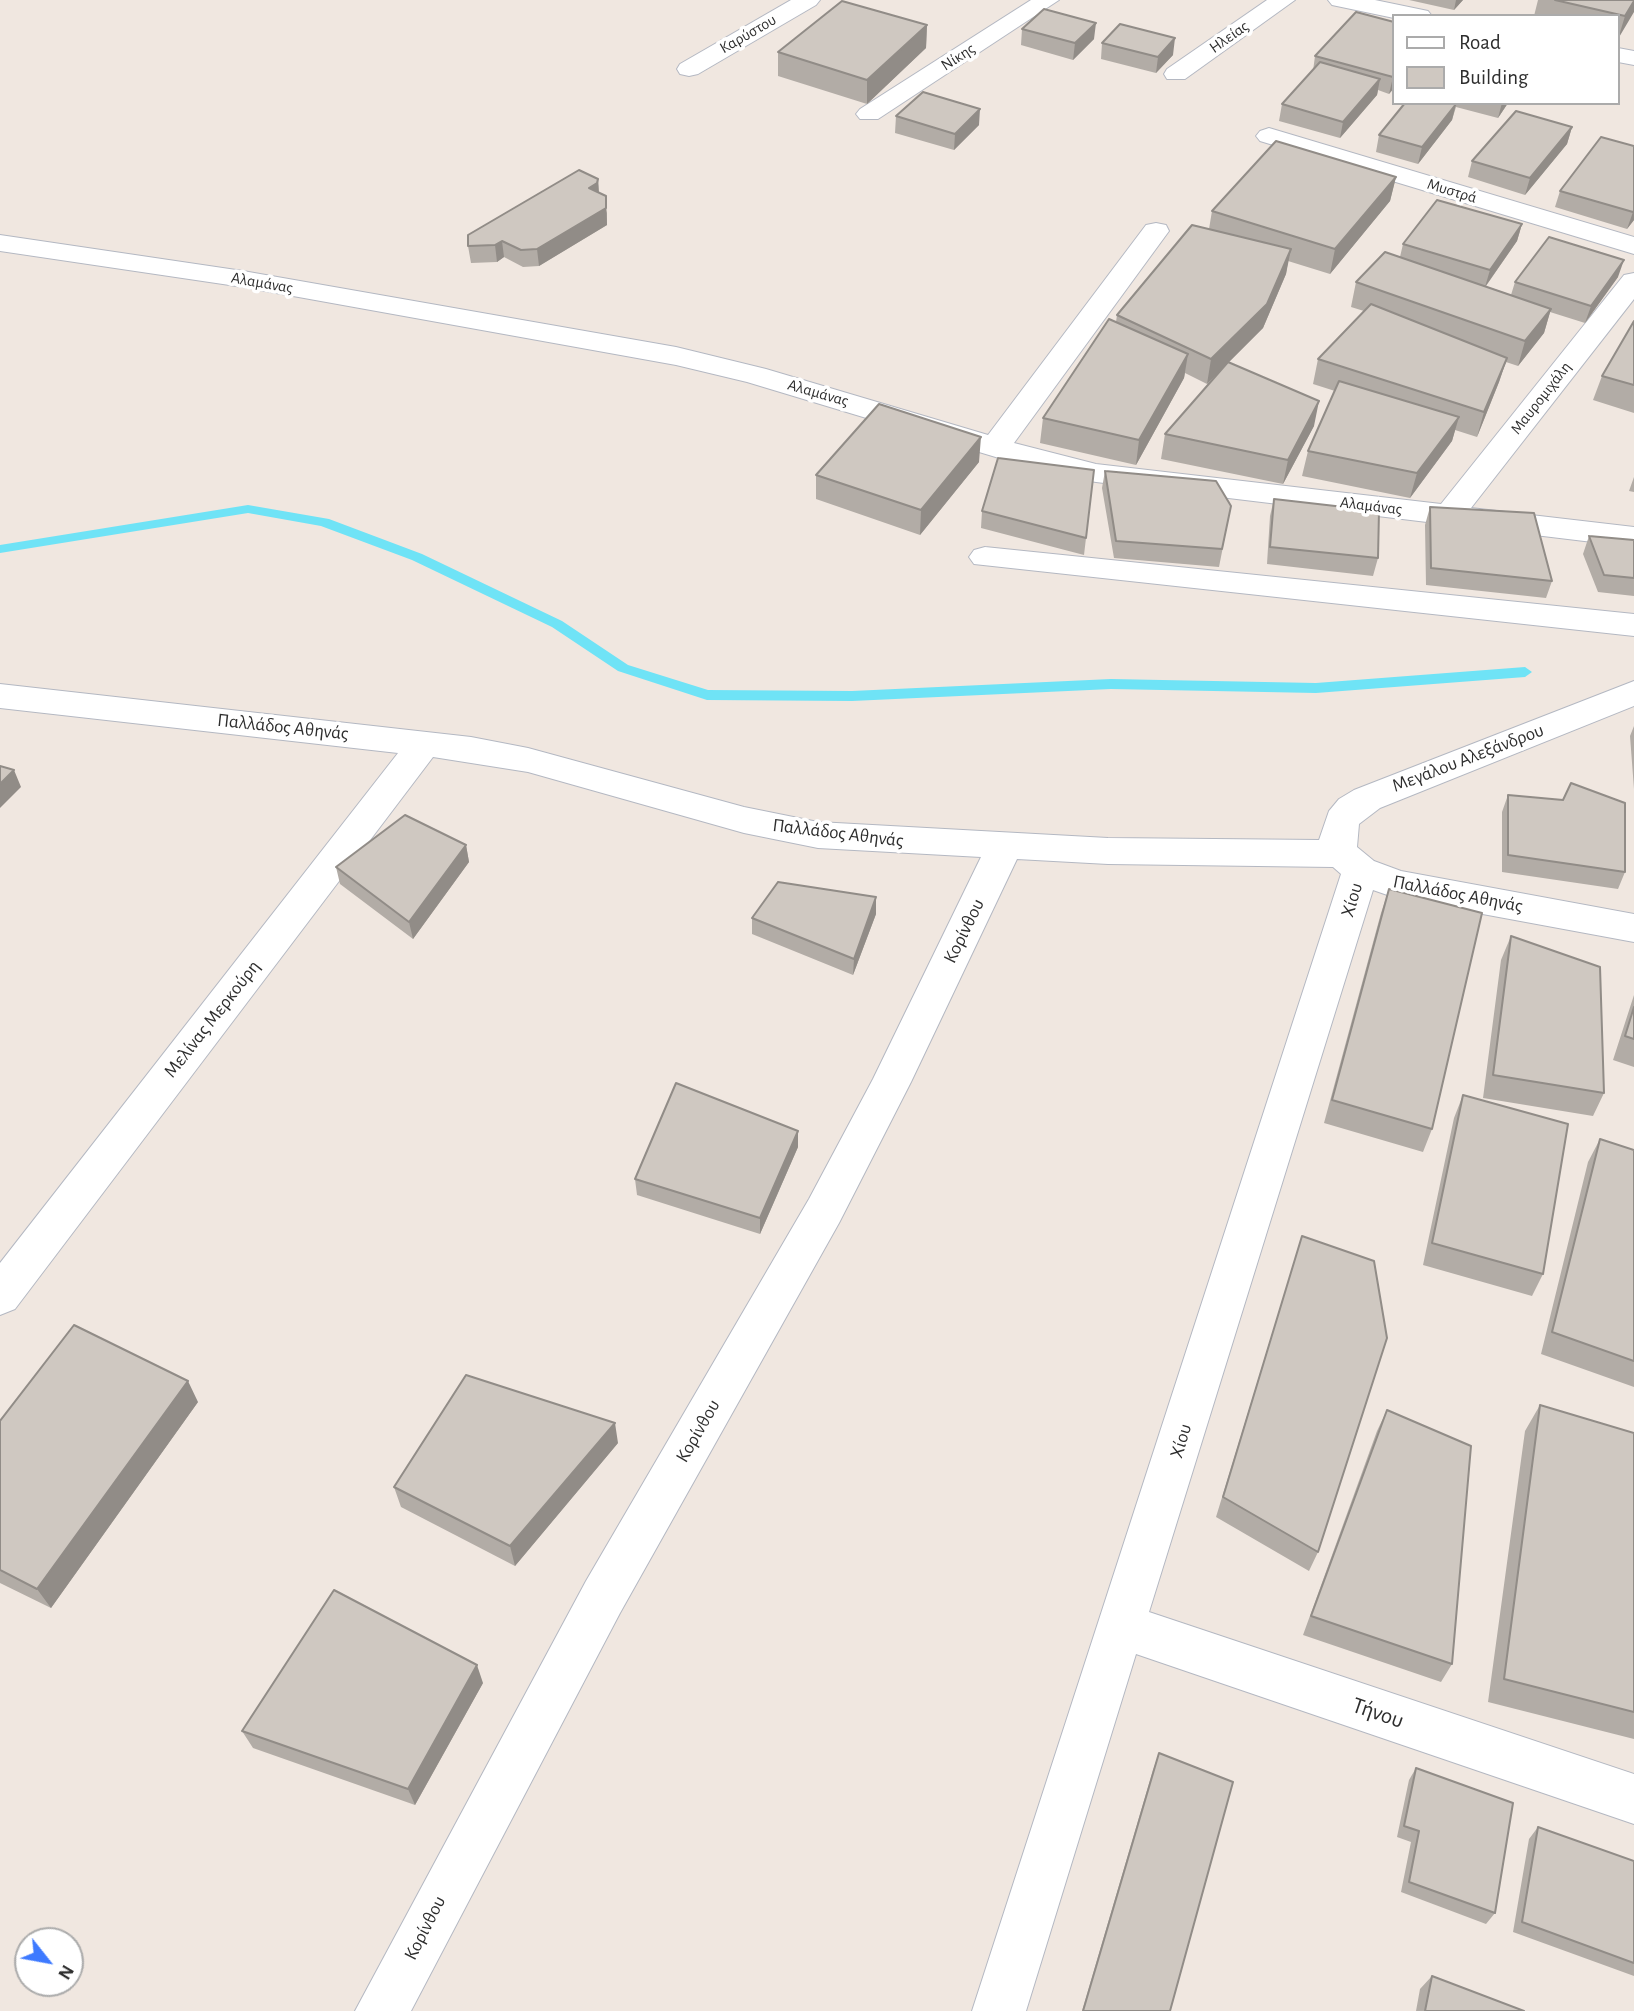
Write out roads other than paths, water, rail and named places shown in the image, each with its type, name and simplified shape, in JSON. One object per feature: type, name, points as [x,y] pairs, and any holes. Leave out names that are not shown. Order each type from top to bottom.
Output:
[{"type":"street","name":"Καρύστου","points":[[689,69],[808,0]]},
{"type":"street","name":"Νίκης","points":[[869,114],[1047,0]]},
{"type":"street","name":"Ηλείας","points":[[1176,74],[1283,0]]},
{"type":"street","points":[[1343,0],[1410,14]]},
{"type":"street","name":"Μυστρά","points":[[1269,136],[1634,246]]},
{"type":"street","points":[[995,447],[1156,232]]},
{"type":"street","name":"Αλαμάνας","points":[[0,243],[243,279],[676,356],[793,386],[995,447],[1096,473],[1634,537]]},
{"type":"street","name":"Μαυρομιχάλη","points":[[1449,515],[1634,281]]},
{"type":"street","points":[[985,557],[1634,625]]},
{"type":"street","name":"Μεγάλου Αλεξάνδρου","points":[[1351,862],[1337,842],[1342,820],[1352,808],[1367,799],[1634,693]]},
{"type":"street","name":"Παλλάδος Αθηνάς","points":[[0,696],[425,742],[528,760],[744,820],[818,835],[1351,862],[1416,889],[1573,915],[1634,929]]},
{"type":"street","name":"Μελίνας Μερκούρη","points":[[0,1296],[425,742]]},
{"type":"street","name":"Κορίνθου","points":[[382,2011],[585,1630],[824,1211],[891,1082],[1005,846]]},
{"type":"street","name":"Χίου","points":[[999,2011],[1123,1626],[1351,862]]},
{"type":"street","name":"Τήνου","points":[[1123,1626],[1634,1799]]},
{"type":"waterway","points":[[0,549],[248,509],[324,522],[417,557],[557,624],[623,668],[707,695],[852,696],[1111,684],[1316,688],[1525,672]]}]
